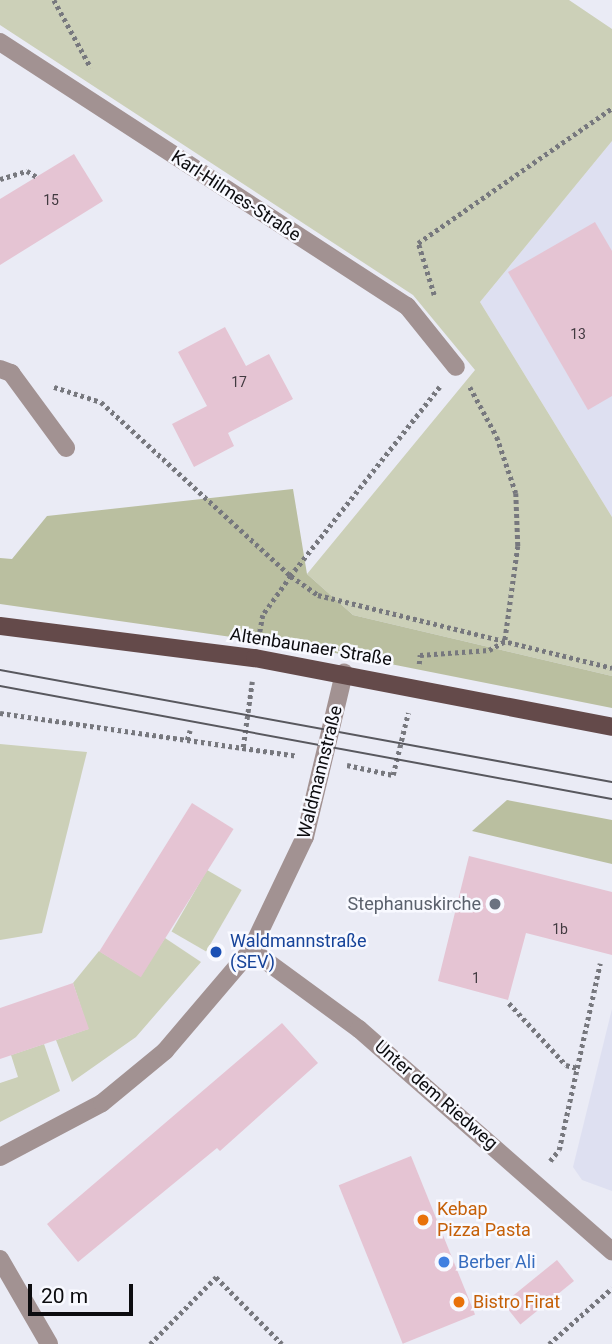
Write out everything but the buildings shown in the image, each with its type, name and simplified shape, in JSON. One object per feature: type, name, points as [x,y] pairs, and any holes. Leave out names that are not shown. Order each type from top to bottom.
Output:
[{"type":"main road","name":"Altenbaunaer Straße","points":[[0,626],[255,658],[344,673],[612,727]]},
{"type":"street","name":"Karl-Hilmes-Straße","points":[[0,42],[407,306],[456,367]]},
{"type":"street","points":[[6,371],[65,448]]},
{"type":"street","name":"Waldmannstraße","points":[[0,1157],[37,1142],[113,1094],[219,995],[251,950],[305,837],[344,673]]},
{"type":"street","name":"Unter dem Riedweg","points":[[251,950],[359,1029],[610,1246]]},
{"type":"street","points":[[0,1259],[49,1344]]},
{"type":"path","points":[[54,0],[97,81],[96,106]]},
{"type":"path","points":[[437,305],[418,243],[612,108]]},
{"type":"path","points":[[0,179],[27,171],[37,177]]},
{"type":"path","points":[[243,747],[263,615],[456,367],[486,413],[516,494],[518,547],[505,641]]},
{"type":"path","points":[[6,371],[101,402],[291,576],[318,595],[612,668]]},
{"type":"path","points":[[0,713],[324,760]]},
{"type":"path","points":[[187,740],[190,730]]},
{"type":"path","points":[[535,1182],[559,1150],[600,963]]},
{"type":"path","points":[[509,1003],[566,1065],[577,1068]]},
{"type":"path","points":[[150,1344],[216,1277],[282,1344]]},
{"type":"path","points":[[549,1344],[612,1288]]},
{"type":"shaded area","points":[[612,141],[612,517],[480,302]]},
{"type":"shaded area","points":[[612,1009],[612,1191],[582,1180],[573,1167]]},
{"type":"green space","points":[[0,0],[569,0],[612,29],[612,141],[480,302],[612,517],[612,676],[353,615],[307,574],[475,370],[413,295],[0,25]]},
{"type":"green space","points":[[293,489],[307,574],[353,615],[612,676],[612,708],[315,649],[0,604],[0,558],[12,559],[47,516]]},
{"type":"green space","points":[[0,744],[87,752],[42,933],[0,940]]},
{"type":"green space","points":[[507,800],[612,820],[612,864],[472,831]]},
{"type":"green space","points":[[207,870],[242,890],[206,951],[172,931]]},
{"type":"green space","points":[[165,938],[201,962],[136,1037],[72,1082],[56,1040],[88,1029],[73,983],[99,951],[140,976]]},
{"type":"green space","points":[[44,1044],[60,1091],[0,1122],[0,1083],[18,1077],[11,1055]]},
{"type":"tram line","points":[[0,670],[612,782]]},
{"type":"tram line","points":[[0,686],[612,799]]},
{"type":"place","name":"Stephanuskirche","points":[[495,904]]},
{"type":"place","name":"Waldmannstraße (SEV)","points":[[216,952]]},
{"type":"place","name":"Kebap Pizza Pasta","points":[[423,1220]]},
{"type":"place","name":"Berber Ali","points":[[444,1262]]},
{"type":"place","name":"Bistro Firat","points":[[459,1302]]}]
